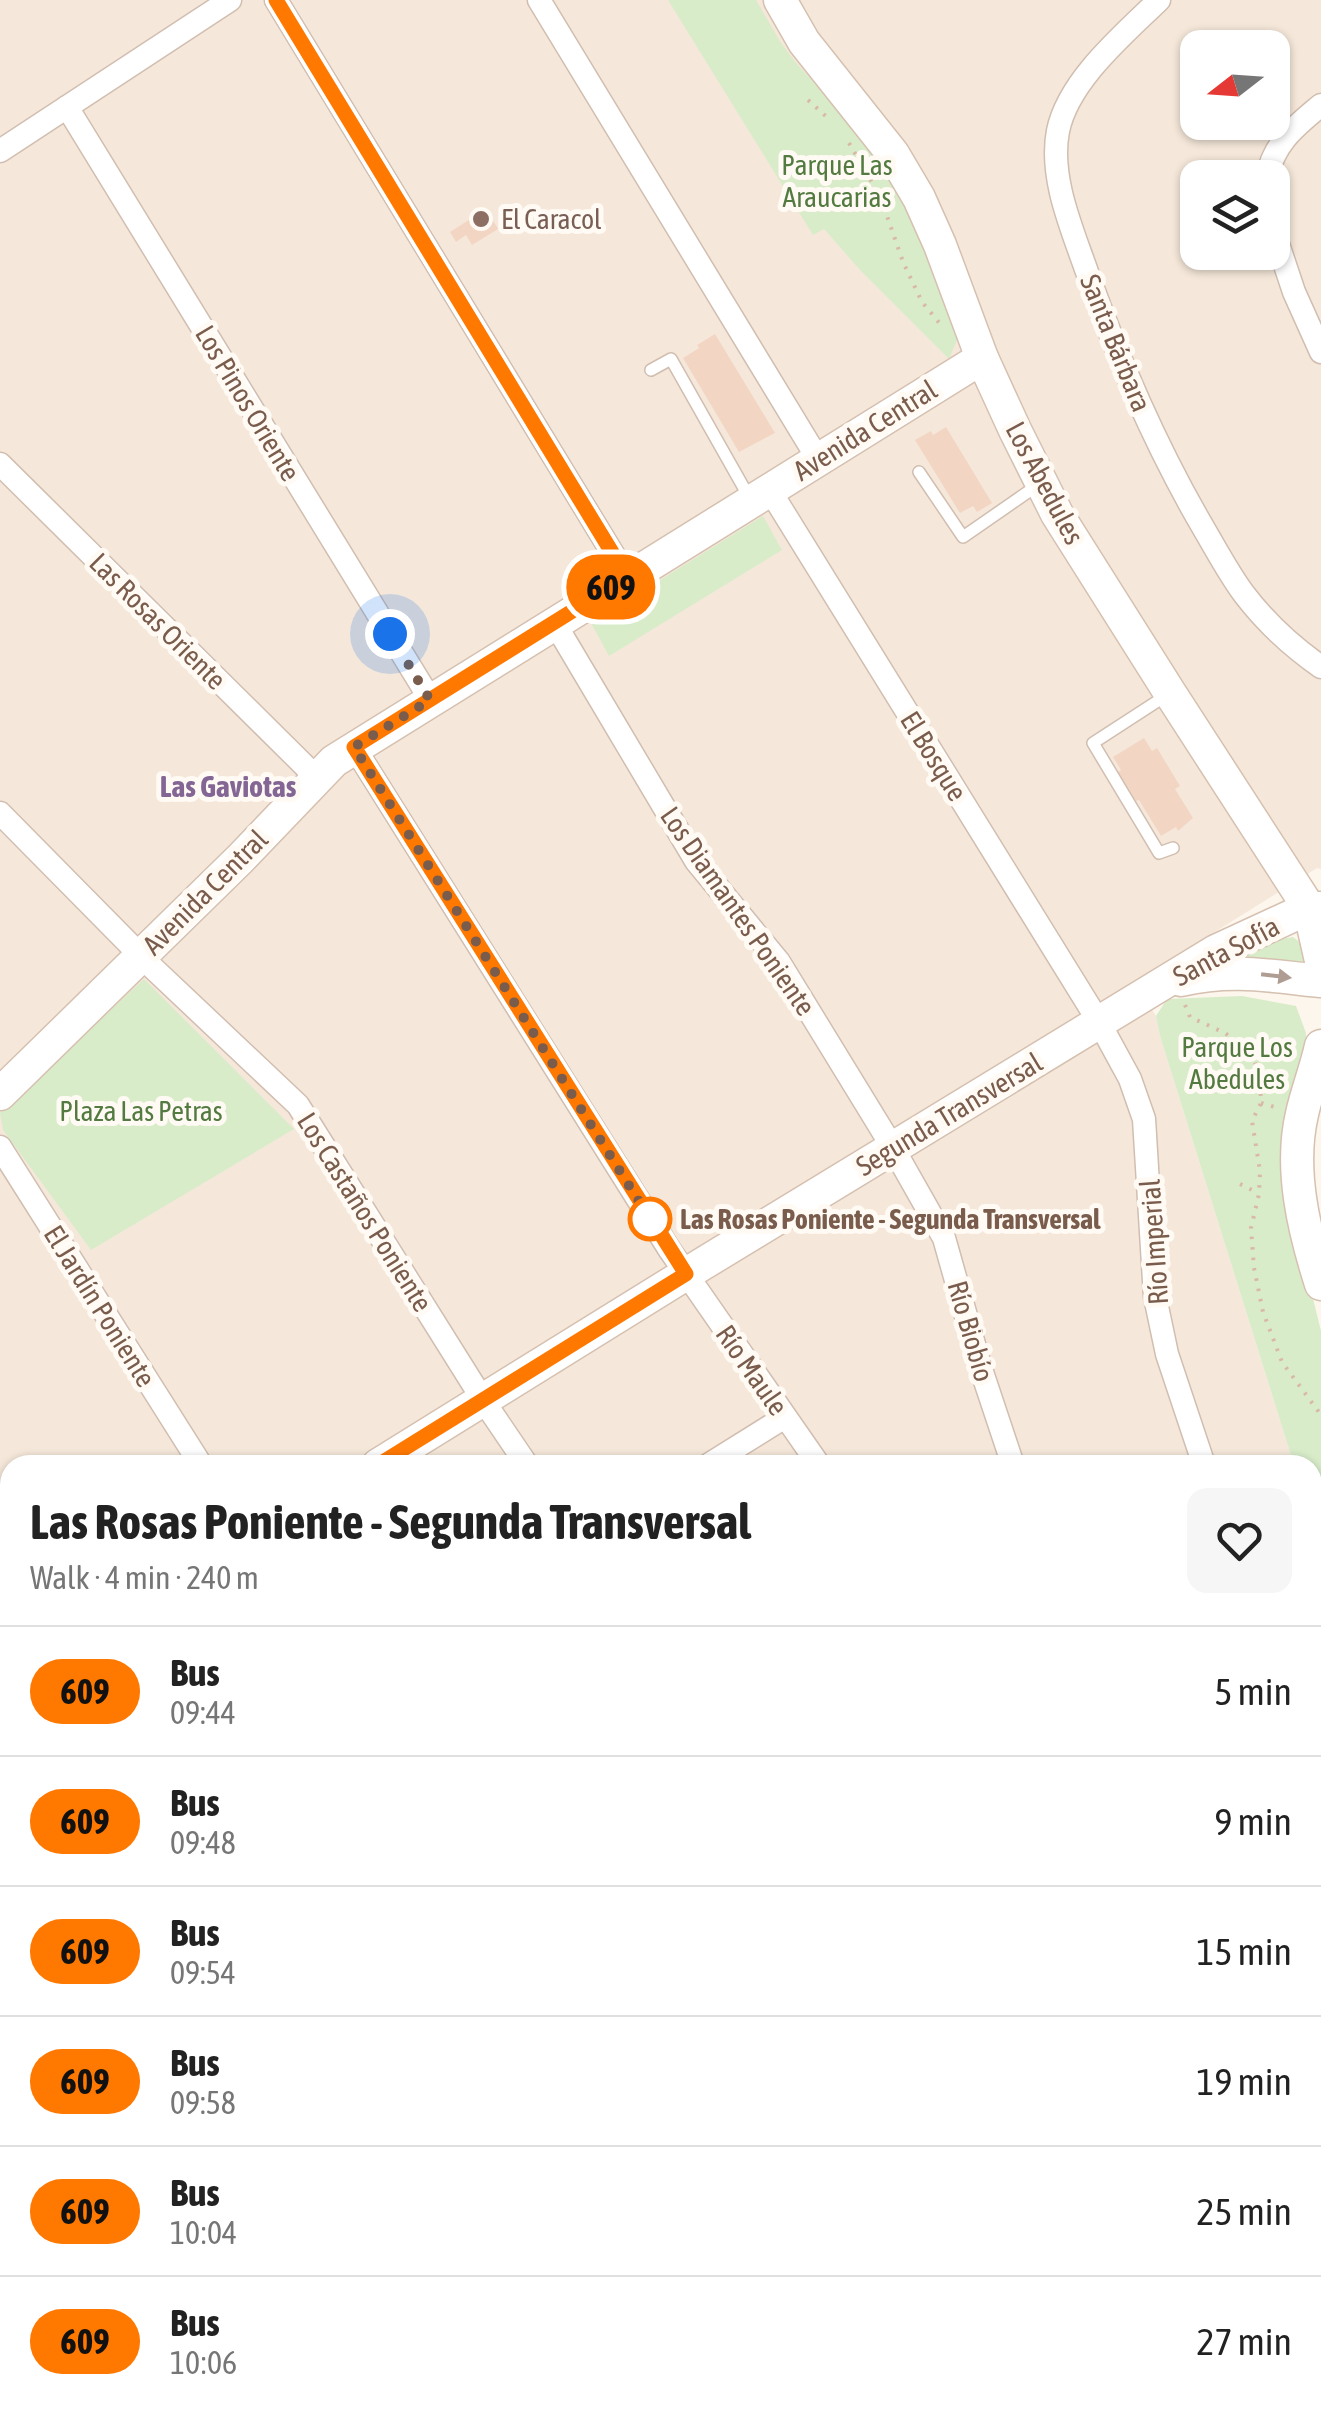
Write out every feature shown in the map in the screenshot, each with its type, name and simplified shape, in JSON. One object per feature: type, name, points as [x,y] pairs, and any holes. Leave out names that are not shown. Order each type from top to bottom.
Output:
[{"type":"street","points":[[0,151],[230,0]]},
{"type":"street","points":[[276,0],[627,577]]},
{"type":"street","points":[[538,0],[818,459]]},
{"type":"street","name":"Los Abedules","points":[[780,0],[804,42],[893,154],[918,198],[982,358],[1058,514],[1170,694],[1315,908],[1321,961]]},
{"type":"street","name":"Santa Bárbara","points":[[1159,0],[1095,66],[1066,104],[1057,135],[1060,185],[1113,345],[1186,498],[1258,612],[1278,634],[1321,667]]},
{"type":"street","points":[[1272,160],[1282,139],[1321,104]]},
{"type":"street","name":"Los Pinos Oriente","points":[[67,106],[430,700]]},
{"type":"street","points":[[1287,270],[1321,352]]},
{"type":"street","name":"Avenida Central","points":[[0,1094],[240,859],[316,777],[354,747],[982,358]]},
{"type":"street","name":"Las Rosas Oriente","points":[[0,464],[316,777]]},
{"type":"street","name":"El Bosque","points":[[760,495],[1099,1022]]},
{"type":"street","name":"Los Diamantes Poniente","points":[[554,622],[696,861],[779,962],[893,1148]]},
{"type":"street","name":"Río Maule","points":[[354,747],[686,1274],[812,1455]]},
{"type":"street","name":"Los Castaños Poniente","points":[[0,813],[154,969],[298,1105],[520,1455]]},
{"type":"street","name":"Santa Sofía","points":[[1178,980],[1216,950],[1315,908]]},
{"type":"street","name":"Santa Sofía","points":[[1178,980],[1246,972],[1321,981]]},
{"type":"street","name":"Segunda Transversal","points":[[394,1455],[1099,1022],[1178,980]]},
{"type":"street","name":"Río Imperial","points":[[1099,1022],[1130,1078],[1144,1119],[1155,1297],[1167,1354],[1201,1455]]},
{"type":"street","points":[[1321,1046],[1317,1075],[1302,1115],[1298,1140],[1302,1208],[1321,1284]]},
{"type":"street","name":"El Jardín Poniente","points":[[0,1148],[194,1455]]},
{"type":"street","name":"Río Biobío","points":[[893,1148],[944,1238],[1010,1455]]},
{"type":"street","points":[[724,1455],[785,1417]]},
{"type":"lane","points":[[652,370],[672,359],[760,495]]},
{"type":"lane","points":[[919,472],[963,537],[1042,483]]},
{"type":"lane","points":[[1170,694],[1093,743],[1159,853],[1173,848]]},
{"type":"path","points":[[808,100],[830,120]]},
{"type":"path","points":[[841,132],[880,196],[922,302],[948,334]]},
{"type":"path","points":[[1178,980],[1190,1016],[1225,1033],[1254,1059],[1261,1103],[1252,1121],[1260,1171],[1251,1228],[1254,1268],[1263,1312],[1282,1362],[1321,1415]]},
{"type":"path","points":[[1240,1184],[1259,1194]]},
{"type":"shaded area","points":[[0,0],[1321,0],[1321,869],[1135,982],[1156,1016],[1291,1455],[0,1455]]},
{"type":"green space","name":"Parque Las Araucarias","points":[[668,0],[756,0],[797,64],[866,139],[905,196],[959,335],[949,359],[824,229],[813,235]]},
{"type":"green space","points":[[763,516],[782,550],[609,656],[591,623]]},
{"type":"green space","points":[[1293,937],[1305,946],[1302,968],[1230,959],[1255,943]]},
{"type":"green space","name":"Plaza Las Petras","points":[[144,979],[294,1129],[91,1250],[3,1130],[0,1113]]},
{"type":"green space","name":"Parque Los Abedules","points":[[1242,996],[1296,1006],[1306,1033],[1303,1258],[1321,1331],[1321,1455],[1291,1455],[1160,1036],[1156,1016],[1167,999]]},
{"type":"building","name":"El Caracol","points":[[486,209],[498,229],[472,245],[466,235],[456,242],[450,232]]},
{"type":"building","points":[[715,334],[775,433],[739,452],[683,358]]},
{"type":"building","points":[[946,427],[992,503],[977,512],[973,506],[960,513],[915,440]]},
{"type":"building","points":[[1144,738],[1152,751],[1157,748],[1180,786],[1175,789],[1193,818],[1178,831],[1176,827],[1161,836],[1118,772],[1121,770],[1113,757]]},
{"type":"bus line","name":"609","points":[[276,0],[627,577],[354,747],[686,1274],[394,1455]]},
{"type":"place","name":"El Caracol","points":[[481,219]]},
{"type":"place","name":"Las Rosas Poniente - Segunda Transversal","points":[[650,1219]]},
{"type":"district","name":"Las Gaviotas","points":[[228,786]]},
{"type":"route","points":[[390,634],[430,700],[354,747],[650,1219]]}]
